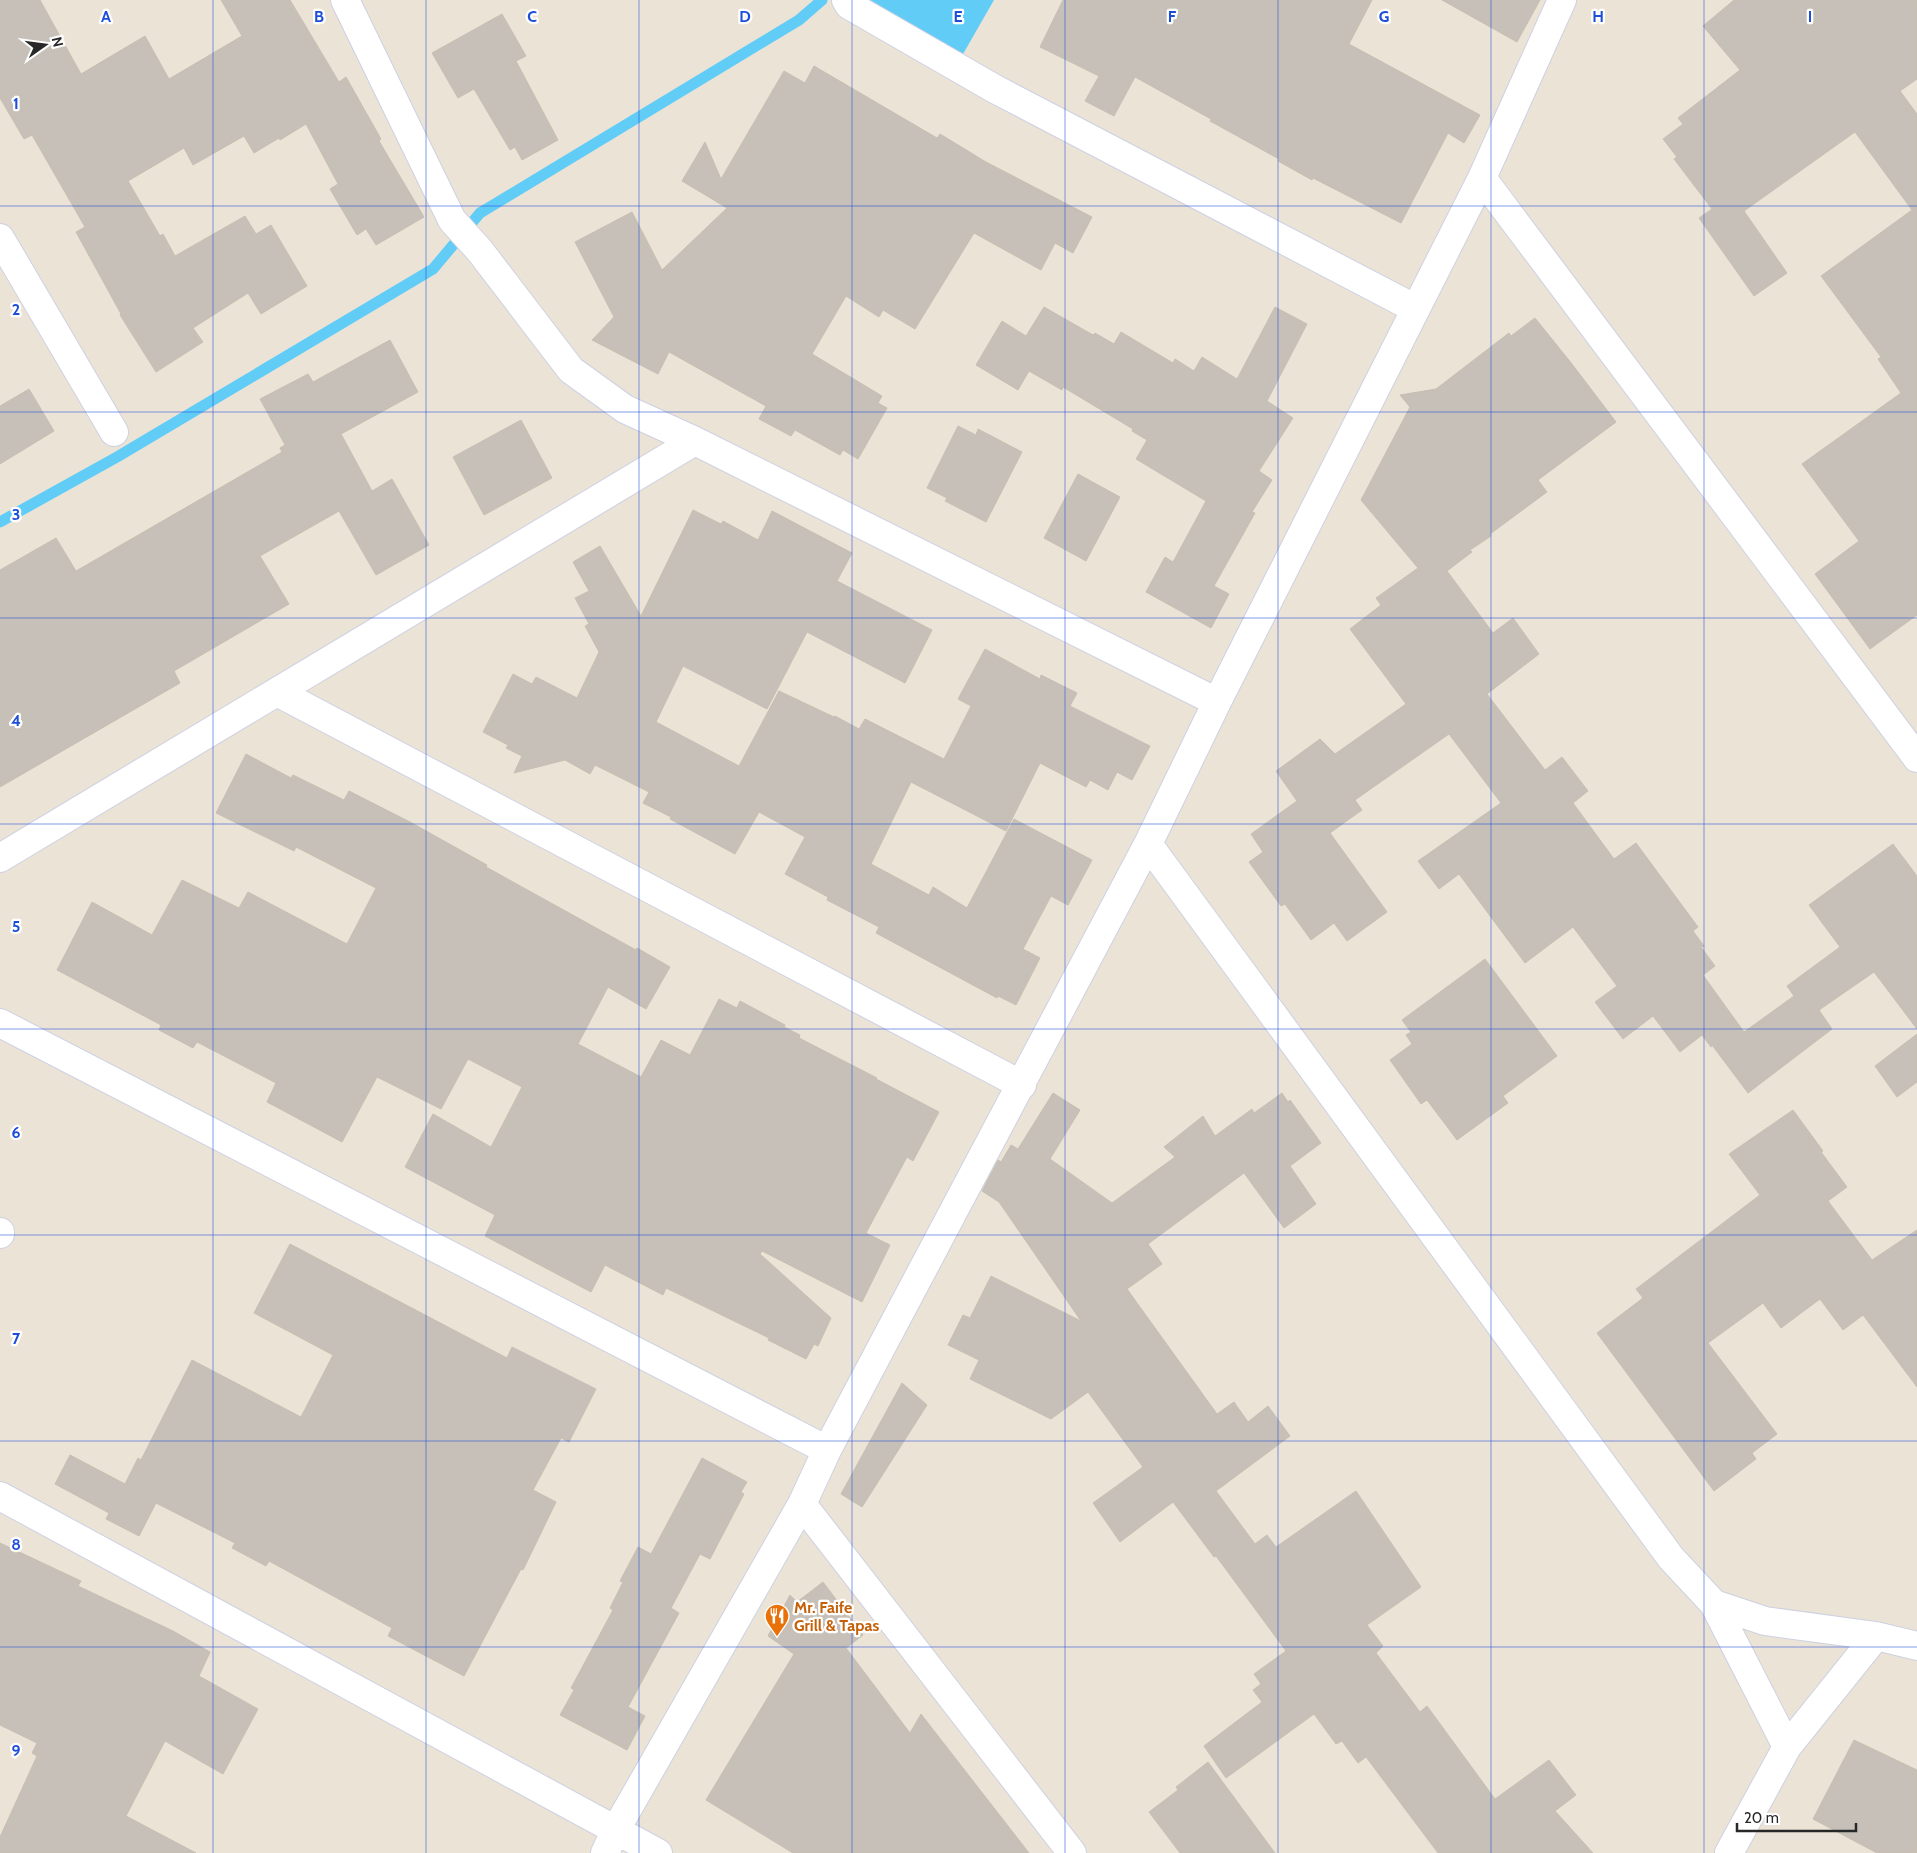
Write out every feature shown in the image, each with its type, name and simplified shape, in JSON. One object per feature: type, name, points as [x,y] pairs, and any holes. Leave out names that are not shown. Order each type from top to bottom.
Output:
[{"type":"street","points":[[345,0],[452,220],[480,251],[572,370],[625,409],[695,441],[1217,702]]},
{"type":"street","points":[[610,1842],[802,1504],[827,1450],[1148,844],[1217,702],[1482,178],[1562,0]]},
{"type":"street","points":[[847,2],[995,89],[1416,309]]},
{"type":"street","points":[[1482,178],[1917,758]]},
{"type":"street","points":[[0,238],[114,432]]},
{"type":"street","points":[[0,858],[695,441]]},
{"type":"street","points":[[277,692],[1022,1084]]},
{"type":"street","points":[[1148,844],[1671,1558],[1714,1604],[1787,1747]]},
{"type":"street","points":[[0,1023],[827,1450]]},
{"type":"street","points":[[0,1496],[203,1605],[610,1842],[658,1853]]},
{"type":"street","points":[[802,1504],[1072,1853]]},
{"type":"street","points":[[1714,1604],[1765,1621],[1876,1636],[1917,1646]]},
{"type":"street","points":[[1729,1853],[1787,1747],[1876,1636]]},
{"type":"water","points":[[858,0],[994,0],[959,61]]},
{"type":"building","points":[[0,0],[40,0],[81,74],[145,36],[169,79],[242,36],[221,0],[290,0],[339,82],[346,77],[381,139],[379,141],[424,217],[376,245],[366,229],[357,235],[330,189],[338,184],[306,124],[254,153],[244,136],[193,165],[184,148],[128,181],[160,236],[163,234],[175,256],[245,216],[256,234],[271,225],[307,286],[261,314],[248,293],[193,328],[203,342],[156,372],[120,315],[76,232],[85,227],[32,135],[24,139],[0,98]]},
{"type":"building","points":[[1063,0],[1372,0],[1349,44],[1480,115],[1464,143],[1448,133],[1401,223],[1313,178],[1312,180],[1278,161],[1279,159],[1210,121],[1211,119],[1135,77],[1114,116],[1085,101],[1099,76],[1040,47]]},
{"type":"building","points":[[1442,0],[1540,0],[1517,42]]},
{"type":"building","points":[[1734,0],[1917,0],[1917,79],[1900,91],[1917,114],[1917,615],[1870,649],[1815,574],[1859,541],[1802,464],[1901,393],[1878,359],[1881,357],[1821,276],[1912,210],[1855,132],[1744,211],[1787,273],[1754,296],[1699,218],[1712,209],[1674,159],[1677,157],[1663,139],[1683,124],[1678,118],[1740,70],[1703,26]]},
{"type":"building","points":[[502,14],[526,56],[516,61],[558,140],[522,160],[515,147],[510,150],[474,89],[458,98],[432,53]]},
{"type":"building","points":[[814,66],[937,138],[940,134],[986,162],[1092,217],[1073,253],[1055,243],[1041,270],[974,233],[915,329],[883,310],[879,317],[846,296],[812,354],[882,396],[878,403],[887,408],[858,459],[843,450],[840,455],[795,430],[791,436],[759,419],[766,406],[669,352],[658,374],[592,340],[614,317],[575,242],[632,212],[662,270],[727,208],[682,181],[705,142],[721,179],[784,71],[805,83]]},
{"type":"building","points":[[1044,307],[1093,335],[1095,333],[1114,344],[1121,332],[1173,363],[1175,359],[1194,371],[1202,357],[1237,379],[1275,307],[1307,324],[1267,401],[1293,418],[1259,471],[1272,480],[1252,512],[1255,513],[1214,586],[1229,594],[1211,628],[1146,592],[1165,557],[1173,562],[1206,501],[1136,459],[1147,440],[1132,431],[1133,429],[1063,387],[1062,390],[1029,371],[1018,390],[976,365],[1002,321],[1026,336]]},
{"type":"building","points":[[1535,318],[1616,422],[1538,480],[1547,492],[1490,534],[1491,536],[1470,550],[1472,552],[1447,571],[1493,633],[1513,618],[1539,654],[1487,694],[1545,770],[1562,757],[1588,791],[1573,803],[1614,859],[1636,843],[1698,927],[1693,931],[1704,946],[1701,947],[1715,966],[1703,975],[1744,1032],[1794,996],[1787,986],[1840,947],[1809,905],[1893,844],[1917,876],[1917,1029],[1874,972],[1819,1010],[1832,1029],[1748,1093],[1712,1045],[1711,1047],[1702,1035],[1680,1052],[1653,1016],[1623,1039],[1595,1002],[1617,986],[1573,927],[1525,963],[1459,874],[1439,889],[1418,861],[1501,803],[1449,734],[1355,800],[1362,810],[1330,833],[1387,912],[1347,941],[1334,923],[1311,940],[1285,904],[1281,906],[1249,862],[1263,852],[1251,834],[1297,801],[1276,771],[1320,739],[1335,754],[1406,704],[1350,629],[1381,605],[1376,598],[1418,568],[1361,500],[1410,407],[1400,395],[1436,389],[1509,333],[1511,336]]},
{"type":"building","points":[[390,340],[418,392],[341,434],[372,491],[392,479],[429,545],[376,575],[339,511],[260,556],[289,604],[174,671],[180,683],[0,787],[0,570],[56,538],[76,571],[282,452],[280,448],[285,445],[260,399],[308,374],[313,382]]},
{"type":"building","points":[[29,389],[54,431],[0,464],[0,406]]},
{"type":"building","points":[[521,420],[552,478],[484,515],[453,457]]},
{"type":"building","points":[[958,426],[976,435],[978,429],[1022,452],[986,522],[945,501],[947,498],[927,488]]},
{"type":"building","points":[[1078,474],[1120,497],[1086,561],[1044,538]]},
{"type":"building","points":[[693,510],[721,524],[723,521],[758,540],[772,511],[852,553],[837,581],[932,630],[905,683],[807,632],[767,709],[683,666],[656,722],[739,766],[779,691],[859,729],[865,719],[944,759],[971,706],[958,699],[985,649],[1040,679],[1041,675],[1077,693],[1070,706],[1150,746],[1132,780],[1117,772],[1108,790],[1090,780],[1086,787],[1040,763],[1006,831],[911,782],[871,864],[929,895],[933,887],[967,908],[1014,819],[1092,860],[1068,905],[1051,896],[1023,949],[1040,958],[1016,1005],[998,996],[997,998],[876,933],[879,927],[827,900],[828,897],[785,874],[805,837],[759,812],[735,854],[643,803],[649,792],[595,765],[590,774],[565,760],[514,773],[522,756],[506,748],[508,745],[483,732],[513,674],[532,684],[536,677],[577,698],[599,652],[585,626],[589,624],[575,598],[589,591],[573,562],[600,546],[641,616]]},
{"type":"building","points":[[246,754],[291,778],[293,775],[344,800],[349,791],[410,822],[487,865],[486,867],[670,967],[646,1009],[608,987],[578,1044],[641,1077],[661,1040],[690,1055],[719,999],[737,1008],[740,1001],[785,1025],[784,1027],[800,1035],[799,1038],[939,1112],[913,1161],[907,1157],[866,1233],[890,1245],[862,1302],[762,1251],[760,1254],[831,1318],[818,1346],[814,1344],[806,1359],[768,1340],[769,1338],[666,1288],[663,1295],[605,1265],[591,1292],[485,1236],[495,1215],[405,1167],[433,1114],[491,1147],[522,1087],[468,1059],[441,1109],[377,1077],[342,1142],[267,1102],[276,1083],[197,1042],[193,1048],[159,1030],[161,1025],[57,970],[92,902],[152,935],[182,880],[239,908],[248,892],[347,944],[376,888],[296,847],[294,851],[216,813]]},
{"type":"building","points":[[1485,959],[1557,1056],[1503,1096],[1508,1103],[1457,1140],[1427,1100],[1421,1104],[1390,1060],[1412,1044],[1406,1035],[1411,1032],[1402,1020]]},
{"type":"building","points":[[1917,1034],[1917,1082],[1897,1097],[1875,1066]]},
{"type":"building","points":[[1053,1093],[1080,1110],[1050,1159],[1112,1203],[1175,1157],[1164,1147],[1203,1116],[1215,1136],[1252,1109],[1254,1113],[1282,1093],[1288,1102],[1290,1100],[1321,1143],[1290,1166],[1316,1204],[1284,1228],[1244,1173],[1148,1244],[1162,1264],[1127,1289],[1217,1414],[1234,1402],[1248,1422],[1268,1406],[1290,1436],[1216,1491],[1255,1544],[1267,1535],[1276,1547],[1356,1491],[1421,1587],[1367,1625],[1383,1646],[1376,1653],[1420,1712],[1427,1706],[1495,1799],[1549,1760],[1576,1795],[1555,1811],[1593,1853],[1438,1853],[1366,1757],[1358,1763],[1342,1741],[1336,1744],[1314,1714],[1226,1778],[1204,1746],[1262,1702],[1253,1690],[1261,1684],[1254,1674],[1286,1651],[1216,1556],[1214,1557],[1173,1502],[1120,1542],[1093,1503],[1143,1467],[1088,1392],[1051,1419],[970,1379],[979,1360],[948,1345],[963,1315],[970,1318],[991,1276],[1081,1321],[999,1202],[982,1191],[998,1160],[1001,1162],[1011,1145],[1018,1149]]},
{"type":"building","points":[[1793,1110],[1847,1187],[1828,1201],[1872,1260],[1917,1230],[1917,1387],[1863,1315],[1843,1330],[1820,1299],[1781,1328],[1763,1303],[1708,1343],[1777,1434],[1752,1453],[1756,1459],[1714,1491],[1597,1333],[1643,1298],[1636,1289],[1760,1195],[1729,1154]]},
{"type":"building","points":[[290,1244],[507,1358],[512,1347],[596,1389],[569,1442],[561,1438],[533,1490],[556,1502],[523,1570],[521,1569],[464,1676],[388,1636],[392,1628],[269,1561],[266,1566],[232,1548],[235,1543],[156,1503],[139,1536],[106,1519],[109,1513],[55,1484],[70,1455],[125,1484],[138,1458],[141,1460],[192,1360],[301,1417],[333,1355],[254,1313]]},
{"type":"building","points":[[902,1383],[927,1405],[862,1507],[841,1494]]},
{"type":"building","points":[[702,1458],[747,1482],[741,1492],[744,1494],[710,1559],[700,1554],[671,1608],[679,1613],[628,1707],[645,1716],[627,1750],[560,1715],[574,1690],[571,1688],[613,1610],[610,1608],[623,1582],[620,1581],[638,1547],[651,1554]]},
{"type":"building","points":[[0,1543],[81,1581],[78,1586],[173,1631],[210,1652],[199,1676],[258,1709],[223,1774],[165,1741],[126,1816],[196,1853],[0,1853],[0,1837],[37,1756],[32,1753],[37,1743],[0,1725]]},
{"type":"building","points":[[823,1582],[863,1635],[846,1648],[910,1733],[921,1714],[1029,1853],[793,1853],[706,1800],[794,1654],[768,1636],[790,1595],[797,1602]]},
{"type":"building","points":[[1854,1740],[1917,1770],[1917,1853],[1877,1853],[1813,1819]]},
{"type":"building","points":[[1208,1762],[1275,1853],[1180,1853],[1149,1812],[1178,1790],[1176,1787]]},
{"type":"waterway","points":[[0,522],[117,457],[433,269],[480,213],[799,20],[822,0]]},
{"type":"place","name":"Mr. Faife Grill & Tapas","points":[[777,1637]]}]
